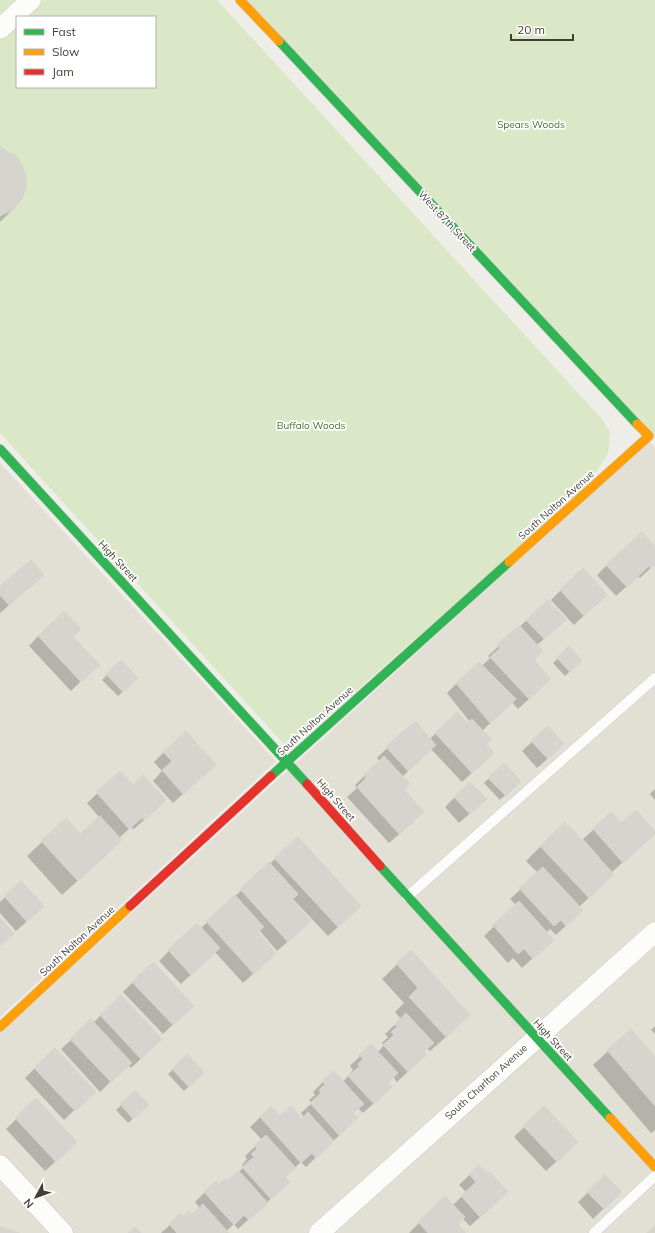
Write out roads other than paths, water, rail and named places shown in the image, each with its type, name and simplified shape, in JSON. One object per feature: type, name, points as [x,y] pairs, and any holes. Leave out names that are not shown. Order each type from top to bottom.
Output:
[{"type":"street","points":[[0,29],[31,0]]},
{"type":"street","name":"West 87th Street","points":[[240,0],[652,439]]},
{"type":"street","name":"South Nolton Avenue","points":[[0,1027],[287,761],[652,439]]},
{"type":"street","name":"High Street","points":[[0,449],[287,761],[407,898],[655,1167]]},
{"type":"street","name":"South Charlton Avenue","points":[[319,1233],[655,932]]},
{"type":"street","points":[[0,1165],[63,1233]]},
{"type":"lane","points":[[407,898],[655,678]]},
{"type":"lane","points":[[594,1233],[655,1176]]},
{"type":"park label","name":"Spears Woods","points":[[531,124]]},
{"type":"park label","name":"Buffalo Woods","points":[[311,425]]}]
